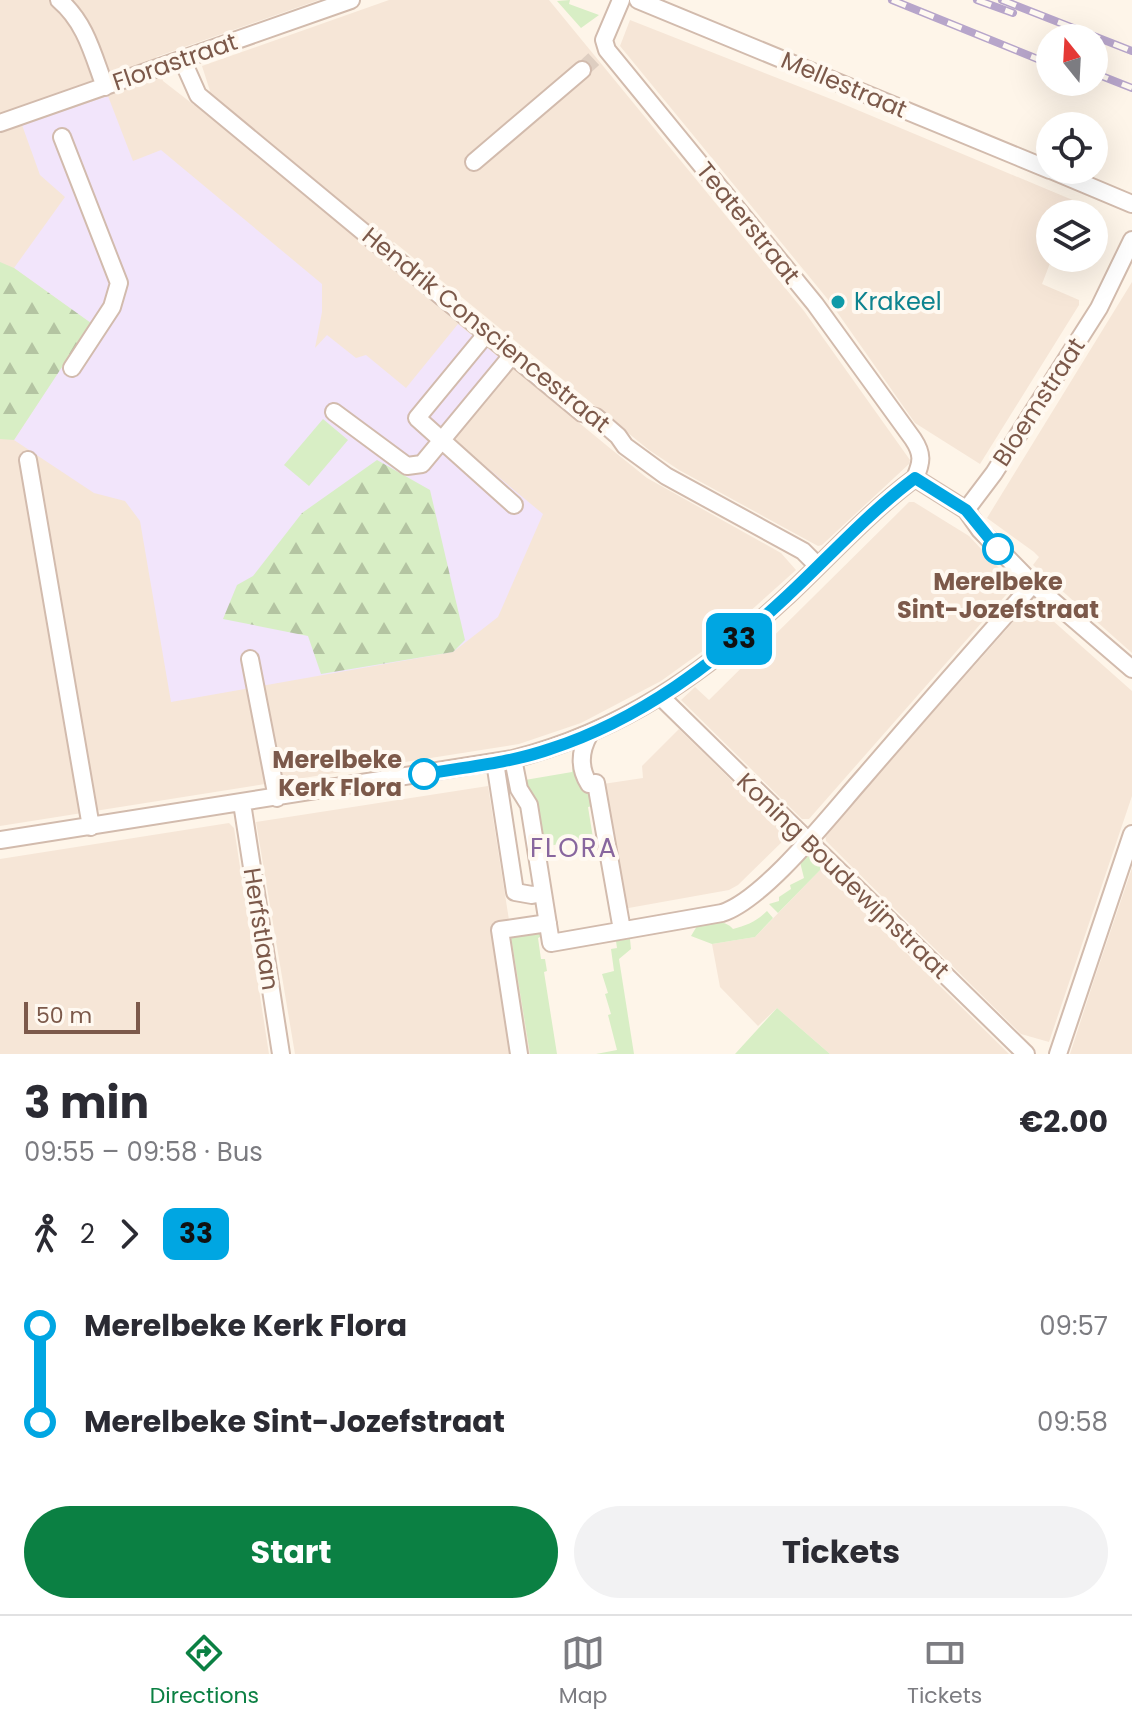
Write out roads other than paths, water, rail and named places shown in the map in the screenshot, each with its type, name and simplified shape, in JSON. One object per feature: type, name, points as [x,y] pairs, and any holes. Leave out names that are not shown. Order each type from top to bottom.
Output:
[{"type":"street","points":[[59,0],[71,10],[84,29],[105,87]]},
{"type":"street","name":"Florastraat","points":[[0,123],[351,0]]},
{"type":"street","name":"Teaterstraat","points":[[621,0],[604,40],[602,54],[815,304],[920,450],[921,462],[915,478]]},
{"type":"street","name":"Mellestraat","points":[[638,0],[1036,164]]},
{"type":"street","name":"Hendrik Consciencestraat","points":[[182,59],[198,95],[582,413],[596,417],[625,446],[655,469],[803,551],[818,566]]},
{"type":"street","points":[[474,162],[582,70]]},
{"type":"street","points":[[62,137],[119,283],[112,307],[72,368]]},
{"type":"street","name":"Mellestraat","points":[[1086,184],[1132,204]]},
{"type":"street","name":"Bloemstraat","points":[[966,510],[994,473],[1109,291],[1132,240]]},
{"type":"street","points":[[487,333],[417,418],[514,505]]},
{"type":"street","points":[[334,412],[407,466],[422,464],[513,354]]},
{"type":"street","points":[[28,460],[91,827]]},
{"type":"street","points":[[0,840],[513,759],[589,735],[661,697],[731,646],[915,478],[966,510],[980,530],[1033,584],[1132,669]]},
{"type":"street","points":[[513,759],[519,789],[529,805],[551,943],[738,908],[808,840],[1033,584]]},
{"type":"street","points":[[250,659],[277,798]]},
{"type":"street","name":"Koning Boudewijnstraat","points":[[661,697],[1026,1054]]},
{"type":"street","points":[[589,735],[581,750],[585,781],[596,783],[598,789],[627,929]]},
{"type":"street","points":[[495,762],[515,892],[543,893]]},
{"type":"street","name":"Herfstlaan","points":[[242,803],[281,1054]]},
{"type":"street","points":[[1058,1054],[1132,834]]},
{"type":"street","points":[[519,1054],[500,930],[548,923]]},
{"type":"tunnel","points":[[582,70],[596,57]]},
{"type":"railway","points":[[892,0],[1036,58]]},
{"type":"railway","points":[[977,0],[1013,13]]},
{"type":"railway","points":[[1002,0],[1132,51]]},
{"type":"railway","points":[[1108,79],[1132,88]]},
{"type":"place","name":"Krakeel","points":[[838,302]]},
{"type":"place","name":"Merelbeke Sint-Jozefstraat","points":[[998,549]]},
{"type":"place","name":"Merelbeke Kerk Flora","points":[[424,774]]},
{"type":"district","name":"FLORA","points":[[574,848]]}]
